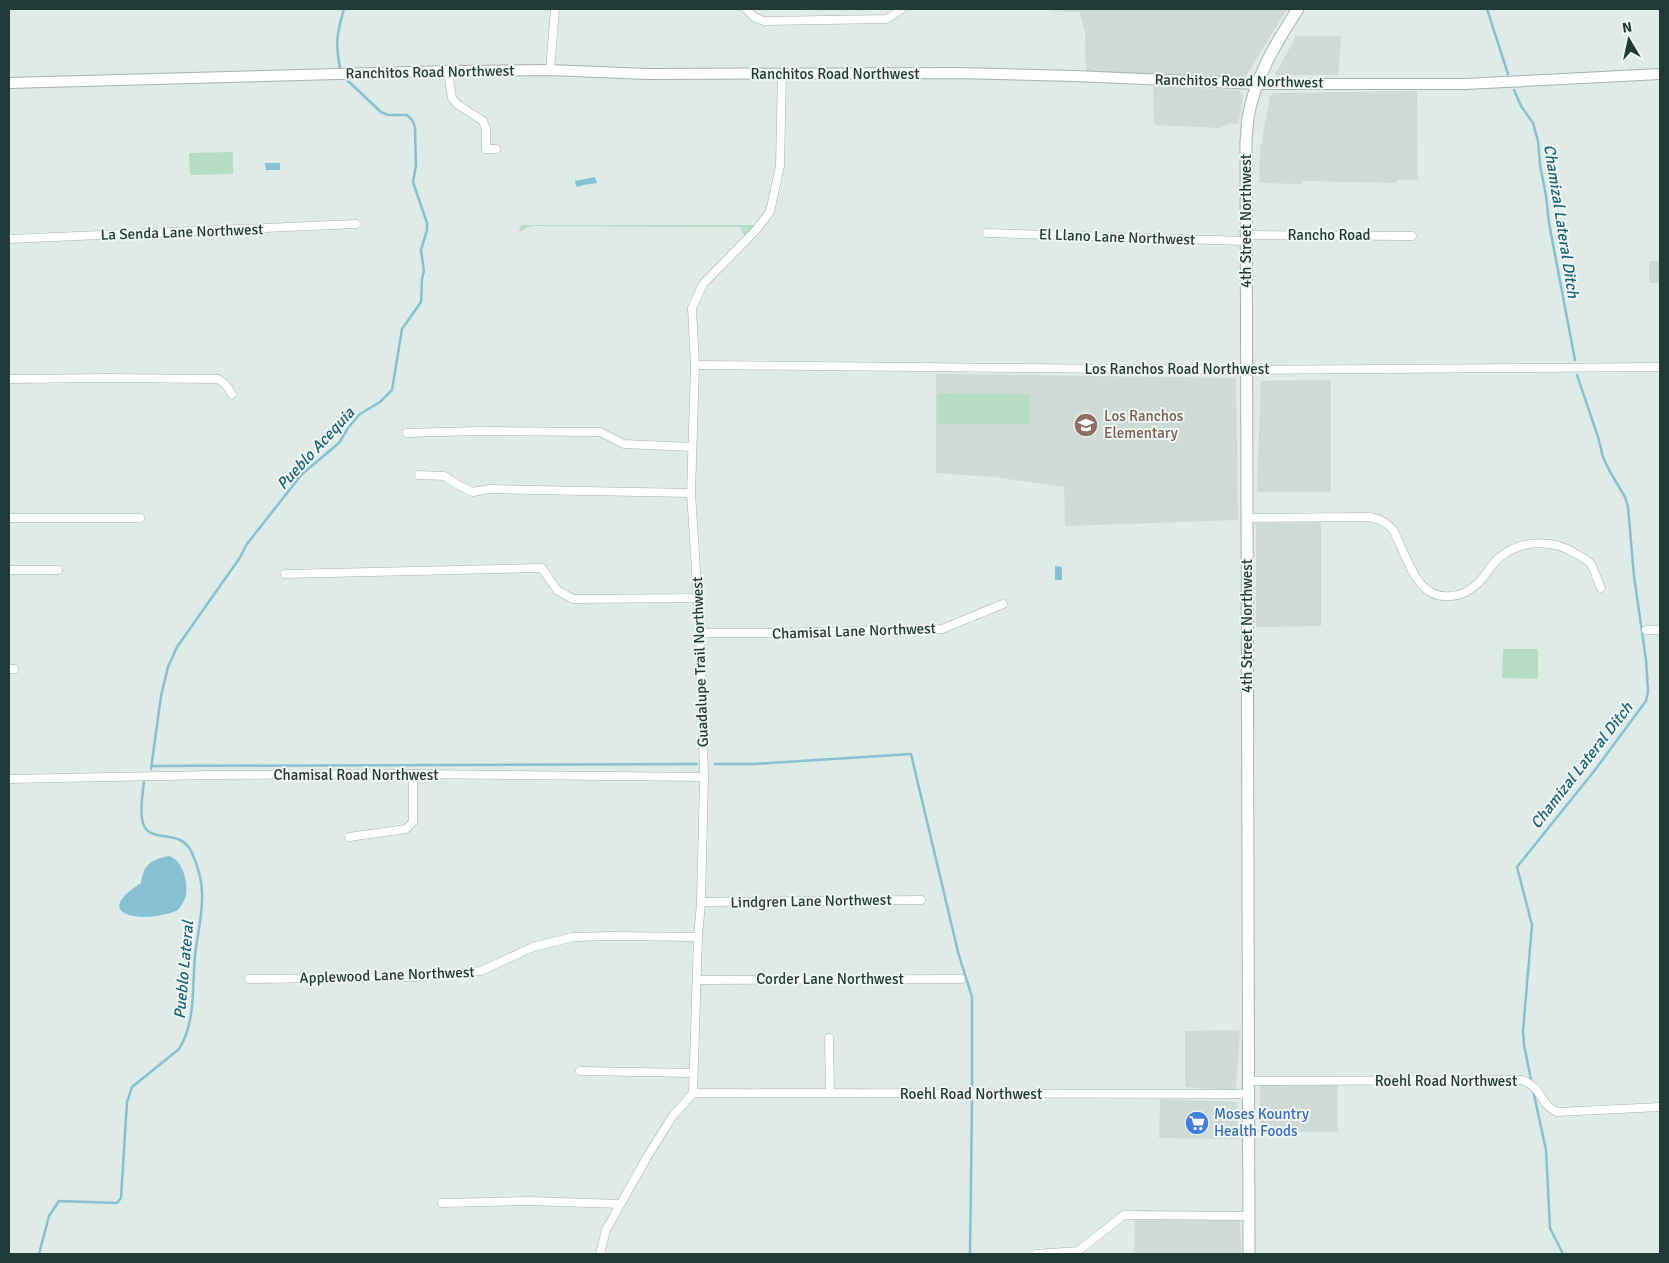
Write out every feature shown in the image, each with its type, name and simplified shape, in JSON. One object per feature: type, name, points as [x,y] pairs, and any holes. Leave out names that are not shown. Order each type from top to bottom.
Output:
[{"type":"main road","name":"4th Street Northwest","points":[[1249,1254],[1246,238],[1248,118],[1258,84],[1276,45],[1298,9]]},
{"type":"street","points":[[550,70],[555,9]]},
{"type":"street","points":[[746,9],[754,17],[764,21],[888,19],[902,9]]},
{"type":"street","name":"Ranchitos Road Northwest","points":[[9,84],[448,71],[550,70],[648,74],[957,73],[1258,84],[1481,83],[1660,74]]},
{"type":"street","points":[[448,71],[452,98],[457,104],[484,121],[486,149],[496,149]]},
{"type":"street","name":"Guadalupe Trail Northwest","points":[[693,1093],[704,777],[699,598],[691,493],[695,365],[692,308],[703,284],[755,231],[770,212],[780,166],[782,74]]},
{"type":"street","name":"La Senda Lane Northwest","points":[[9,239],[356,224]]},
{"type":"street","name":"El Llano Lane Northwest","points":[[987,232],[1246,238]]},
{"type":"street","name":"Rancho Road","points":[[1246,238],[1412,236]]},
{"type":"street","name":"Los Ranchos Road Northwest","points":[[695,365],[1247,370],[1660,367]]},
{"type":"street","points":[[9,379],[218,379],[225,384],[232,394]]},
{"type":"street","points":[[407,433],[478,431],[600,432],[624,444],[692,447]]},
{"type":"street","points":[[419,474],[444,476],[473,492],[489,489],[691,493]]},
{"type":"street","points":[[1247,518],[1361,517],[1378,519],[1388,524],[1393,530],[1420,584],[1428,591],[1439,596],[1451,597],[1463,593],[1478,584],[1500,557],[1517,547],[1534,543],[1552,543],[1570,549],[1590,562],[1601,588]]},
{"type":"street","points":[[9,518],[140,518]]},
{"type":"street","points":[[285,574],[542,568],[557,590],[573,599],[699,598]]},
{"type":"street","points":[[9,570],[58,570]]},
{"type":"street","name":"Chamisal Lane Northwest","points":[[700,633],[942,629],[1003,604]]},
{"type":"street","points":[[1646,630],[1660,630]]},
{"type":"street","points":[[349,837],[406,829],[413,822],[413,774]]},
{"type":"street","name":"Chamisal Road Northwest","points":[[9,779],[413,774],[704,777]]},
{"type":"street","name":"Lindgren Lane Northwest","points":[[701,902],[921,900]]},
{"type":"street","name":"Applewood Lane Northwest","points":[[249,979],[413,977],[481,971],[533,946],[573,937],[698,937]]},
{"type":"street","name":"Corder Lane Northwest","points":[[698,980],[961,979]]},
{"type":"street","points":[[829,1038],[830,1093]]},
{"type":"street","points":[[580,1072],[694,1073]]},
{"type":"street","name":"Roehl Road Northwest","points":[[1248,1081],[1522,1080],[1536,1088],[1549,1108],[1557,1112],[1660,1107]]},
{"type":"street","points":[[600,1254],[606,1230],[620,1204],[672,1117],[693,1093]]},
{"type":"street","name":"Roehl Road Northwest","points":[[693,1093],[1248,1094]]},
{"type":"street","points":[[442,1202],[528,1201],[620,1204]]},
{"type":"street","points":[[1036,1254],[1078,1251],[1124,1215],[1249,1216]]},
{"type":"shaded area","points":[[1053,9],[1287,9],[1246,76],[1241,78],[1086,71],[1085,34],[1080,12],[1053,11]]},
{"type":"shaded area","points":[[1296,36],[1341,36],[1338,75],[1275,75]]},
{"type":"shaded area","points":[[1153,86],[1238,90],[1243,94],[1243,98],[1238,124],[1231,123],[1220,128],[1154,125]]},
{"type":"shaded area","points":[[1417,91],[1418,180],[1397,180],[1397,183],[1303,181],[1303,184],[1259,183],[1260,151],[1270,96],[1274,93]]},
{"type":"shaded area","points":[[1649,261],[1660,261],[1660,283],[1649,283]]},
{"type":"shaded area","name":"Los Ranchos Elementary","points":[[936,374],[1236,378],[1238,520],[1065,526],[1064,487],[994,477],[936,473]]},
{"type":"shaded area","points":[[1331,380],[1331,492],[1257,492],[1261,381]]},
{"type":"shaded area","points":[[1321,522],[1321,626],[1256,627],[1256,523]]},
{"type":"shaded area","points":[[1185,1031],[1240,1031],[1236,1088],[1232,1090],[1185,1087]]},
{"type":"shaded area","points":[[1260,1085],[1338,1085],[1338,1132],[1260,1132]]},
{"type":"shaded area","points":[[1160,1099],[1237,1102],[1238,1139],[1159,1138]]},
{"type":"shaded area","points":[[1135,1210],[1240,1211],[1241,1254],[1134,1254]]},
{"type":"green space","points":[[233,152],[233,174],[190,175],[189,153]]},
{"type":"green space","points":[[521,225],[757,225],[745,237],[740,227],[531,226],[519,232]]},
{"type":"green space","points":[[937,393],[1029,394],[1029,424],[937,424]]},
{"type":"green space","points":[[1503,649],[1538,649],[1538,679],[1502,678]]},
{"type":"water","points":[[265,163],[280,163],[280,170],[266,170]]},
{"type":"water","points":[[595,177],[597,183],[576,186],[575,181]]},
{"type":"water","points":[[1055,566],[1062,567],[1062,580],[1055,580]]},
{"type":"water","points":[[169,856],[178,862],[184,872],[186,884],[186,895],[178,910],[166,914],[139,917],[121,910],[120,904],[126,894],[141,883],[146,867],[157,859]]},
{"type":"waterway","name":"Pueblo Acequia","points":[[340,68],[338,38],[344,9]]},
{"type":"waterway","name":"Chamizal Lateral Ditch","points":[[1487,9],[1508,74]]},
{"type":"waterway","name":"Pueblo Acequia","points":[[151,769],[161,696],[168,667],[177,647],[239,559],[247,544],[302,474],[339,443],[348,428],[360,414],[380,402],[392,390],[402,329],[421,302],[424,271],[421,250],[427,230],[427,223],[413,182],[416,165],[415,128],[413,121],[407,115],[388,115],[381,112],[347,80]]},
{"type":"waterway","name":"Chamizal Lateral Ditch","points":[[1514,90],[1521,106],[1533,123],[1538,141],[1549,223],[1575,360]]},
{"type":"waterway","name":"Chamizal Lateral Ditch","points":[[1531,1080],[1523,1031],[1532,925],[1517,867],[1595,770],[1646,701],[1648,691],[1628,507],[1625,497],[1603,457],[1577,375]]},
{"type":"waterway","points":[[715,764],[754,764],[911,754],[958,952],[972,997],[972,1086]]},
{"type":"waterway","points":[[152,766],[697,764]]},
{"type":"waterway","name":"Pueblo Lateral","points":[[39,1254],[49,1216],[59,1201],[117,1203],[121,1198],[127,1102],[132,1087],[179,1049],[191,1016],[195,956],[201,913],[201,881],[194,856],[186,844],[172,837],[158,835],[146,830],[141,813],[144,781]]},
{"type":"waterway","name":"Chamizal Lateral Ditch","points":[[1533,1090],[1546,1150],[1550,1228],[1563,1254]]},
{"type":"waterway","points":[[970,1254],[972,1101]]},
{"type":"place","name":"Los Ranchos Elementary","points":[[1086,425]]},
{"type":"place","name":"Moses Kountry Health Foods","points":[[1197,1123]]}]
